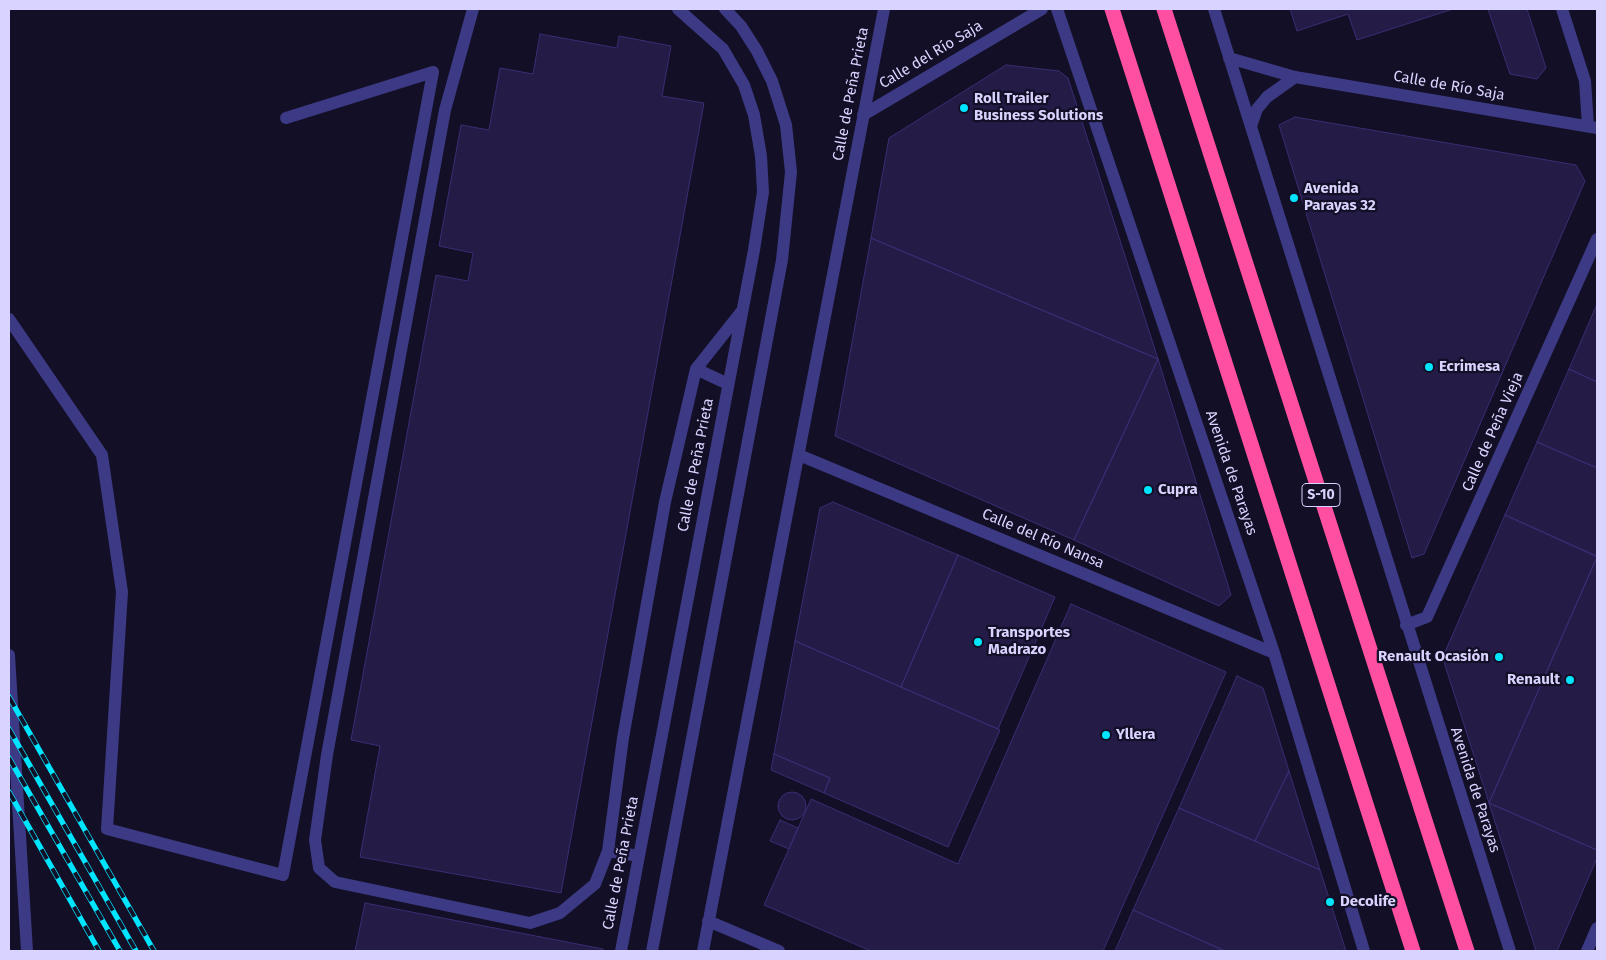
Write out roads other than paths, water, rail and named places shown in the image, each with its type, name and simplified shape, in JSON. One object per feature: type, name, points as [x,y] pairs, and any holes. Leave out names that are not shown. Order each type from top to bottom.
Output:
[{"type":"highway","points":[[1110,9],[1128,60],[1413,951]]},
{"type":"highway","name":"S-10","points":[[1164,9],[1467,951]]},
{"type":"street","points":[[473,9],[445,110],[327,755],[315,840],[320,868],[334,882],[530,923],[560,913],[595,884],[608,851],[623,738],[665,502],[696,369],[742,311]]},
{"type":"street","name":"Calle de Peña Prieta","points":[[621,951],[763,192],[761,156],[754,115],[744,85],[723,49],[700,26],[678,9]]},
{"type":"street","points":[[652,951],[782,260],[792,172],[786,125],[772,81],[757,51],[741,26],[725,9]]},
{"type":"street","name":"Calle de Peña Prieta","points":[[703,951],[884,9]]},
{"type":"street","name":"Calle del Río Saja","points":[[863,114],[1042,9]]},
{"type":"street","name":"Avenida de Parayas","points":[[1057,9],[1274,653],[1364,951]]},
{"type":"street","name":"Avenida de Parayas","points":[[1214,9],[1406,626],[1510,951]]},
{"type":"street","points":[[1562,9],[1585,82],[1593,127]]},
{"type":"street","name":"Calle de Río Saja","points":[[1230,58],[1295,77],[1593,127]]},
{"type":"street","points":[[9,319],[102,455],[122,592],[107,829],[283,875],[433,72],[286,118]]},
{"type":"street","points":[[1251,126],[1257,109],[1267,97],[1295,77]]},
{"type":"street","name":"Calle de Peña Vieja","points":[[1406,626],[1427,616],[1597,238]]},
{"type":"street","points":[[696,369],[728,384]]},
{"type":"street","name":"Calle del Río Nansa","points":[[799,456],[1274,653]]},
{"type":"street","points":[[9,655],[28,951]]},
{"type":"street","points":[[608,851],[639,856]]},
{"type":"street","points":[[708,920],[779,951]]},
{"type":"street","points":[[1587,951],[1597,928]]},
{"type":"railway","points":[[9,697],[154,951]]},
{"type":"railway","points":[[9,729],[136,951]]},
{"type":"railway","points":[[9,758],[120,951]]},
{"type":"railway","points":[[9,792],[99,951]]},
{"type":"place","name":"Roll Trailer Business Solutions","points":[[964,108]]},
{"type":"place","name":"Avenida Parayas 32","points":[[1294,198]]},
{"type":"place","name":"Ecrimesa","points":[[1429,367]]},
{"type":"place","name":"Cupra","points":[[1148,490]]},
{"type":"place","name":"Transportes Madrazo","points":[[978,642]]},
{"type":"place","name":"Renault Ocasión","points":[[1499,657]]},
{"type":"place","name":"Renault","points":[[1570,680]]},
{"type":"place","name":"Yllera","points":[[1106,735]]},
{"type":"place","name":"Decolife","points":[[1330,902]]}]
